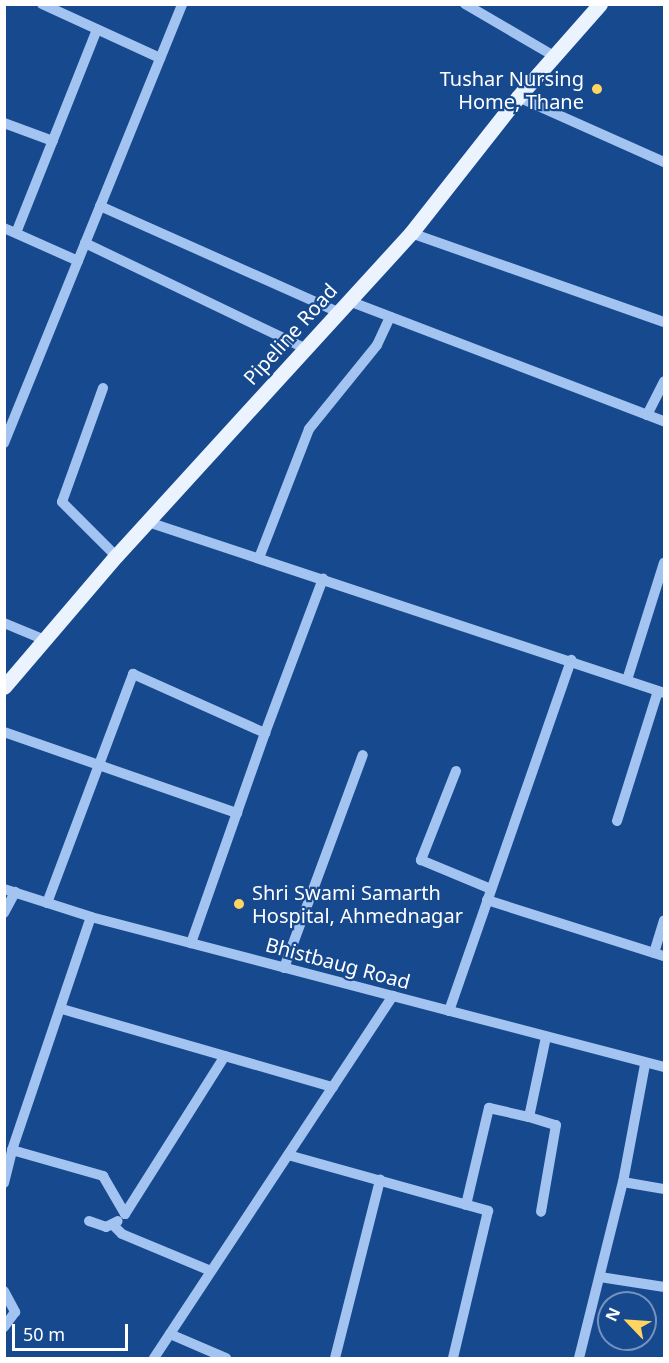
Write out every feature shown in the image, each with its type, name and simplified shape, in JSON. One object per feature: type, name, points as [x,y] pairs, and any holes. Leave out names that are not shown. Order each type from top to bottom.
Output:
[{"type":"main road","name":"Pipeline Road","points":[[4,687],[116,556],[411,233],[518,97],[600,4]]},
{"type":"street","points":[[42,4],[160,58]]},
{"type":"street","points":[[4,443],[182,4]]},
{"type":"street","points":[[465,4],[555,56]]},
{"type":"street","points":[[16,233],[97,29]]},
{"type":"street","points":[[518,97],[664,162]]},
{"type":"street","points":[[4,123],[52,141]]},
{"type":"street","points":[[100,206],[345,307],[390,317],[664,421]]},
{"type":"street","points":[[4,228],[78,261]]},
{"type":"street","points":[[411,233],[664,322]]},
{"type":"street","points":[[86,243],[306,349]]},
{"type":"street","points":[[259,558],[291,469],[309,429],[377,345],[390,317]]},
{"type":"street","points":[[648,415],[664,381]]},
{"type":"street","points":[[103,388],[62,502],[116,556]]},
{"type":"street","points":[[148,522],[571,660],[661,692],[617,821]]},
{"type":"street","points":[[627,680],[664,563]]},
{"type":"street","points":[[191,943],[265,733],[323,579]]},
{"type":"street","points":[[4,623],[45,640]]},
{"type":"street","points":[[449,1011],[571,660]]},
{"type":"street","points":[[47,903],[133,674],[265,733]]},
{"type":"street","points":[[4,732],[237,813]]},
{"type":"street","points":[[284,968],[363,755]]},
{"type":"street","points":[[456,771],[421,860],[489,895],[659,954],[664,921]]},
{"type":"street","points":[[4,914],[10,891]]},
{"type":"street","name":"Bhistbaug Road","points":[[10,891],[91,917],[645,1064],[664,1067]]},
{"type":"street","points":[[4,1183],[12,1150],[62,1009],[91,917]]},
{"type":"street","points":[[154,1359],[393,996]]},
{"type":"street","points":[[62,1009],[333,1086]]},
{"type":"street","points":[[529,1117],[546,1037]]},
{"type":"street","points":[[114,1226],[124,1214],[225,1056]]},
{"type":"street","points":[[579,1359],[623,1182],[645,1064]]},
{"type":"street","points":[[466,1205],[489,1108],[556,1125],[541,1212]]},
{"type":"street","points":[[12,1150],[103,1176],[124,1214]]},
{"type":"street","points":[[288,1155],[488,1211],[453,1359]]},
{"type":"street","points":[[335,1359],[380,1180]]},
{"type":"street","points":[[623,1182],[664,1189]]},
{"type":"street","points":[[89,1221],[114,1226],[122,1234],[211,1271]]},
{"type":"street","points":[[600,1276],[664,1287]]},
{"type":"street","points":[[4,1291],[15,1312],[4,1327]]},
{"type":"street","points":[[170,1334],[226,1359]]},
{"type":"place","name":"Tushar Nursing Home, Thane","points":[[597,89]]},
{"type":"place","name":"Shri Swami Samarth Hospital, Ahmednagar","points":[[239,904]]}]
